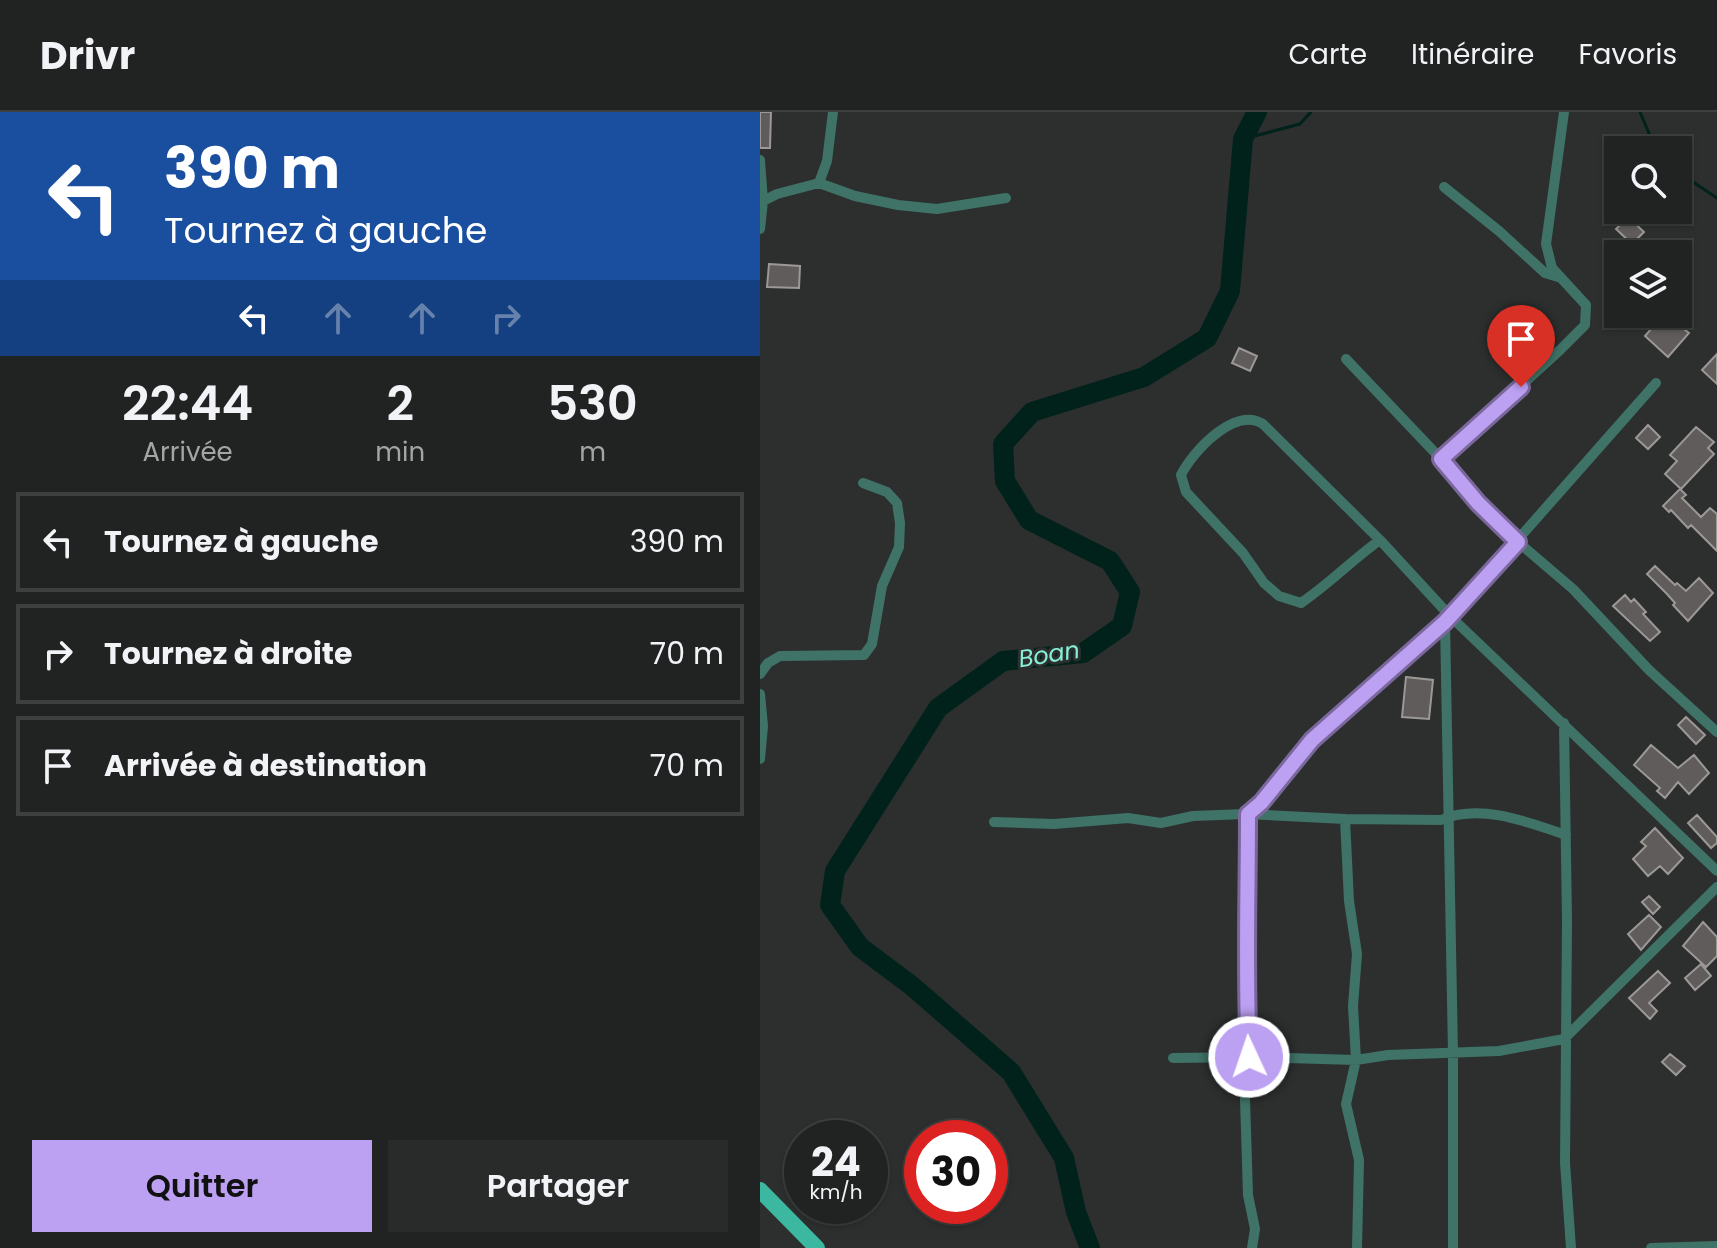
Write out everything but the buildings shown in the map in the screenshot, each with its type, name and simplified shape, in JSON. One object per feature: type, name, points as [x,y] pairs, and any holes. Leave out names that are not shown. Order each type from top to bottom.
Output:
[{"type":"main road","points":[[760,1190],[817,1248]]},
{"type":"street","points":[[819,183],[827,161],[833,112]]},
{"type":"street","points":[[1441,459],[1585,325],[1586,305],[1552,268],[1546,244],[1564,112]]},
{"type":"street","points":[[760,160],[763,201],[760,229]]},
{"type":"street","points":[[763,201],[819,183],[855,196],[937,209],[1006,198]]},
{"type":"street","points":[[1444,187],[1545,273],[1558,277]]},
{"type":"street","points":[[1346,359],[1441,459],[1478,503],[1573,589],[1649,670],[1717,732]]},
{"type":"street","points":[[1248,814],[1261,803],[1312,740],[1448,619],[1656,383]]},
{"type":"street","points":[[1380,540],[1328,585],[1301,603],[1287,600],[1264,583],[1243,553],[1186,492],[1181,475],[1186,465],[1219,431],[1234,421],[1256,420],[1380,540],[1448,619],[1564,723],[1717,871]]},
{"type":"street","points":[[760,674],[768,663],[780,656],[864,655],[872,644],[882,586],[899,547],[900,523],[897,503],[887,492],[863,483]]},
{"type":"street","points":[[1448,619],[1453,1248]]},
{"type":"street","points":[[760,694],[763,726],[760,759]]},
{"type":"street","points":[[1564,723],[1565,1163],[1571,1248]]},
{"type":"street","points":[[1248,814],[1249,895],[1245,978],[1249,1057],[1245,1099],[1248,1195],[1255,1229],[1252,1248]]},
{"type":"street","points":[[994,822],[1054,824],[1128,818],[1161,823],[1193,816],[1248,814],[1441,820],[1450,816],[1478,814],[1521,820],[1566,835]]},
{"type":"street","points":[[1345,819],[1349,901],[1357,954],[1353,1006],[1356,1060],[1346,1104],[1359,1160],[1357,1248]]},
{"type":"street","points":[[1173,1058],[1356,1060],[1388,1055],[1499,1051],[1564,1039],[1717,887]]},
{"type":"street","points":[[1651,1248],[1717,1246]]},
{"type":"waterway","name":"Boan","points":[[1090,1248],[1076,1212],[1064,1158],[1011,1072],[912,986],[860,947],[830,905],[835,871],[938,708],[1003,661],[1083,653],[1122,626],[1130,592],[1110,561],[1029,520],[1005,481],[1003,444],[1032,412],[1144,377],[1207,338],[1230,291],[1243,139],[1257,112]]},
{"type":"waterway","points":[[1243,139],[1300,124],[1311,112]]},
{"type":"waterway","points":[[1640,112],[1650,136]]},
{"type":"waterway","points":[[1692,181],[1717,198]]},
{"type":"route","points":[[1249,1057],[1245,978],[1249,895],[1248,814],[1261,803],[1312,740],[1445,622],[1518,542],[1478,503],[1441,459],[1521,387]]}]
